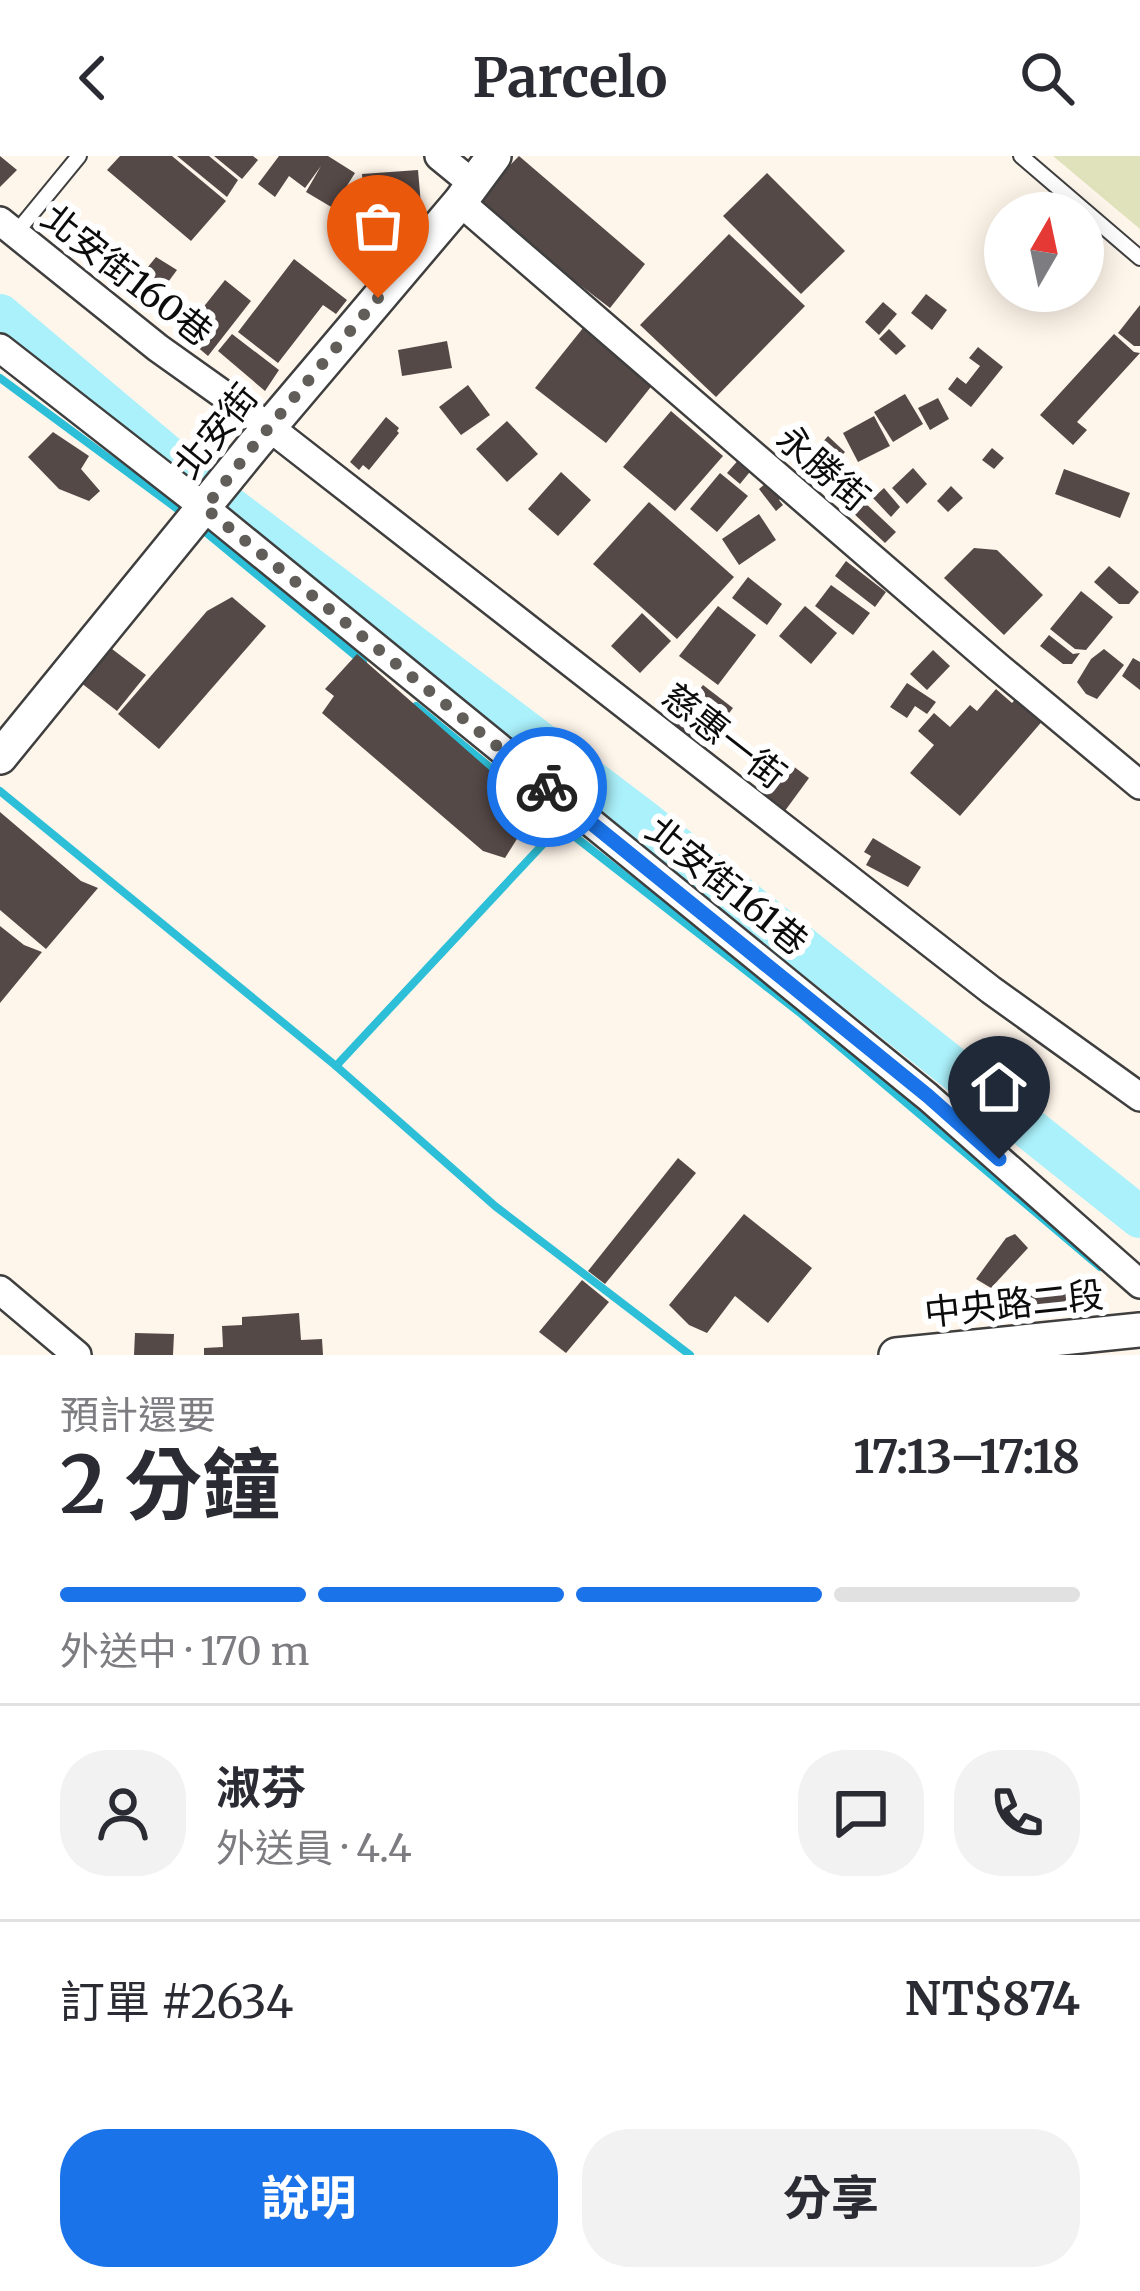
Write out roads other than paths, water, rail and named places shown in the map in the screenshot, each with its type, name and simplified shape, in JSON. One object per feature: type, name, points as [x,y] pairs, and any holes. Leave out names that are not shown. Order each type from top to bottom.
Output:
[{"type":"street","name":"永勝街","points":[[439,156],[466,193],[980,651],[1140,785]]},
{"type":"street","name":"北安街","points":[[0,757],[494,156]]},
{"type":"street","name":"北安街160巷","points":[[8,228],[262,435]]},
{"type":"street","name":"北安街161巷","points":[[0,348],[213,497],[928,1096],[1140,1284]]},
{"type":"street","name":"慈惠一街","points":[[262,435],[991,990],[1140,1096]]},
{"type":"street","points":[[0,1290],[76,1355]]},
{"type":"street","name":"中央路二段","points":[[896,1355],[1140,1330]]},
{"type":"lane","points":[[8,228],[79,156]]},
{"type":"lane","points":[[1021,156],[1140,258]]},
{"type":"waterway","points":[[0,315],[217,498],[641,819],[1140,1217]]},
{"type":"waterway","points":[[0,378],[187,516]]},
{"type":"waterway","points":[[198,526],[363,662]]},
{"type":"waterway","points":[[416,706],[799,1012],[1100,1267]]},
{"type":"waterway","points":[[0,791],[336,1066],[495,1206],[690,1355]]},
{"type":"waterway","points":[[336,1066],[560,826]]}]
